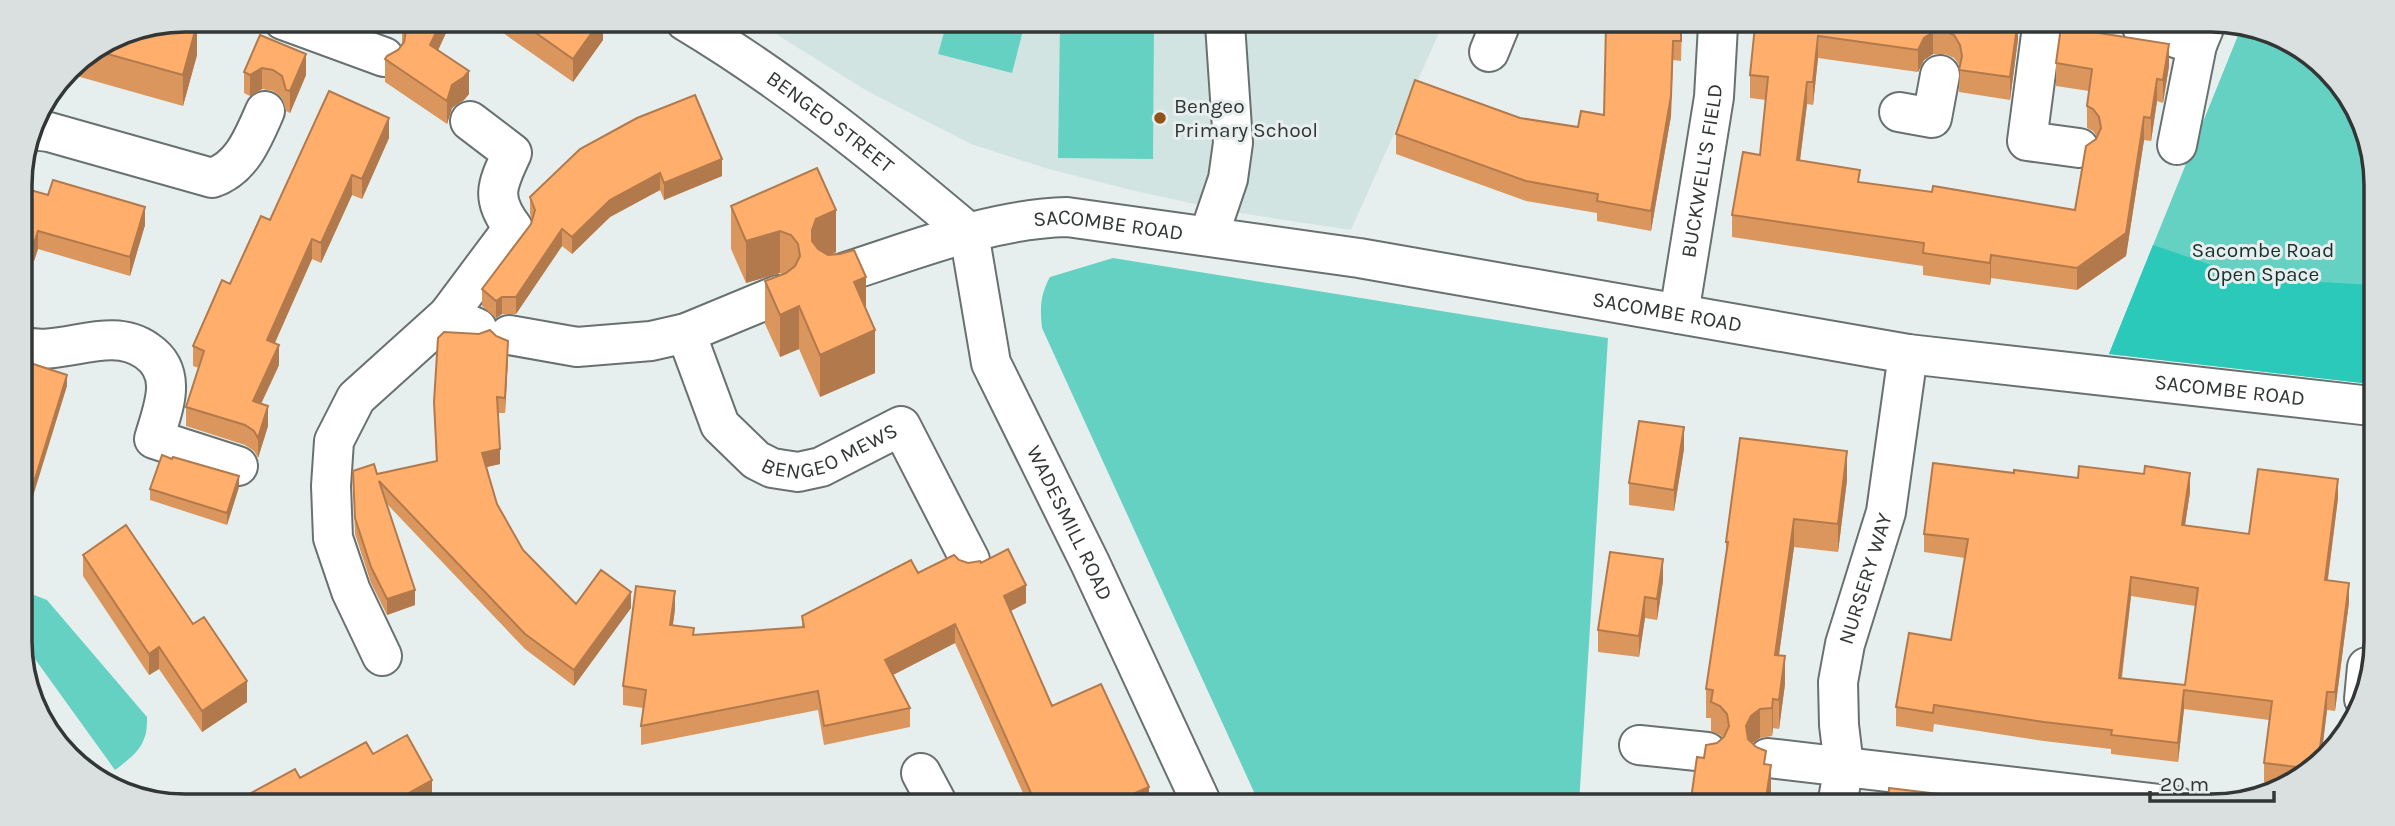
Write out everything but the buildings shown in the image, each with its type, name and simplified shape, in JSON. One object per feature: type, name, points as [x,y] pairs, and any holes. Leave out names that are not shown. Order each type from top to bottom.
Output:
[{"type":"street","points":[[316,32],[384,57]]},
{"type":"street","name":"BENGEO STREET","points":[[703,32],[739,54],[827,117],[969,233]]},
{"type":"street","points":[[1209,236],[1228,179],[1233,144],[1226,32]]},
{"type":"street","name":"BUCKWELL'S FIELD","points":[[1679,314],[1714,97],[1718,32]]},
{"type":"street","points":[[2041,32],[2027,141],[2079,148]]},
{"type":"street","points":[[2174,32],[2200,36],[2177,145]]},
{"type":"street","points":[[1899,112],[1932,118],[1940,75]]},
{"type":"street","points":[[41,131],[212,178],[223,174],[237,162],[247,149],[265,111]]},
{"type":"street","points":[[382,656],[351,592],[333,538],[331,486],[334,441],[356,398],[478,326],[513,228],[502,214],[497,199],[498,183],[512,153],[470,121]]},
{"type":"street","name":"SACOMBE ROAD","points":[[969,233],[1044,218],[1067,218],[1359,258],[1908,354],[2364,405]]},
{"type":"street","points":[[833,276],[969,233]]},
{"type":"street","name":"WADESMILL ROAD","points":[[969,233],[991,363],[1090,563],[1197,794]]},
{"type":"street","points":[[478,326],[577,347],[651,341],[686,333],[778,295]]},
{"type":"street","name":"BENGEO MEWS","points":[[686,333],[720,425],[756,460],[772,468],[798,472],[821,467],[901,426],[970,560]]},
{"type":"street","points":[[32,348],[63,347],[103,340],[125,340],[140,346],[155,356],[166,373],[166,397],[154,439],[238,467]]},
{"type":"street","name":"NURSERY WAY","points":[[1839,794],[1844,766],[1839,724],[1839,682],[1845,644],[1886,512],[1908,354]]},
{"type":"street","points":[[1639,745],[1707,752]]},
{"type":"street","points":[[1769,758],[2077,794]]},
{"type":"shaded area","name":"Bengeo Primary School","points":[[773,32],[1439,32],[1351,230],[1226,211],[1045,168],[971,144],[867,91]]},
{"type":"green space","points":[[944,32],[1023,32],[1012,73],[938,54]]},
{"type":"green space","points":[[1060,32],[1154,32],[1153,159],[1058,158]]},
{"type":"green space","name":"Sacombe Road Open Space","points":[[2238,35],[2278,47],[2296,57],[2326,83],[2338,99],[2348,117],[2361,154],[2364,184],[2364,383],[2109,354]]},
{"type":"green space","points":[[2153,245],[2229,271],[2304,281],[2364,284],[2364,383],[2109,354]]},
{"type":"green space","points":[[1113,258],[1608,338],[1580,794],[1255,794],[1042,328],[1042,302],[1050,277]]},
{"type":"green space","points":[[32,595],[47,600],[147,717],[143,742],[129,759],[115,770],[32,655]]},
{"type":"place","name":"Bengeo Primary School","points":[[1160,118]]}]
